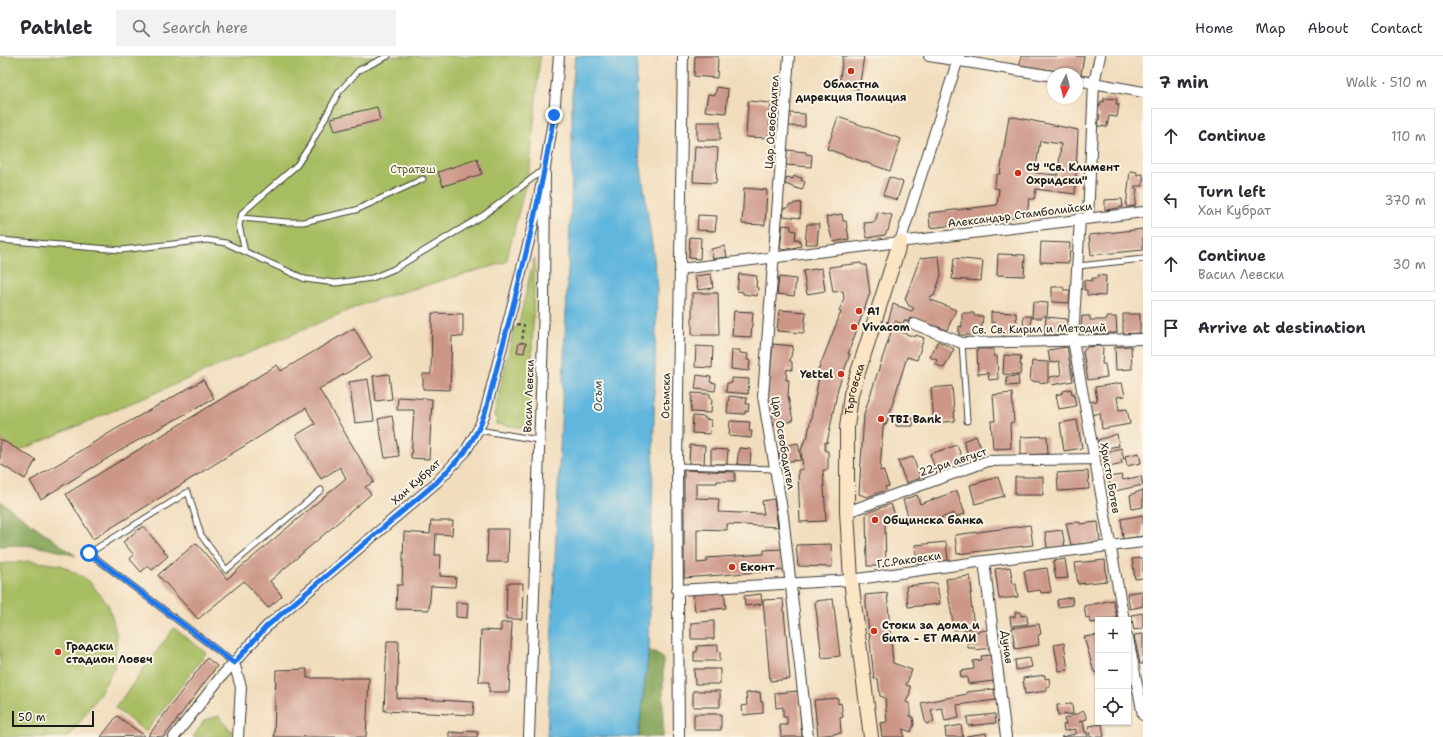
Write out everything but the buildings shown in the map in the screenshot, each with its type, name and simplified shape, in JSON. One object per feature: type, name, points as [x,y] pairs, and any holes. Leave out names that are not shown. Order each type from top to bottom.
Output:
[{"type":"street","name":"Васил Левски","points":[[529,737],[546,168],[554,115],[559,56]]},
{"type":"street","name":"Осъмска","points":[[679,737],[677,466],[683,56]]},
{"type":"street","name":"Цар Освободител","points":[[789,56],[763,396],[783,516],[789,584],[808,737]]},
{"type":"street","points":[[929,56],[958,58],[984,65],[1047,75]]},
{"type":"street","points":[[1084,218],[1094,83],[1100,56]]},
{"type":"street","name":"Търговска","points":[[871,737],[851,580],[847,512],[847,428],[851,394],[958,58]]},
{"type":"street","points":[[1083,81],[1143,92]]},
{"type":"street","name":"Хан Кубрат","points":[[174,737],[234,663],[266,627],[437,482],[465,452],[478,430],[485,413],[546,168]]},
{"type":"street","name":"Александър Стамболийски","points":[[680,269],[773,259],[1084,218],[1143,212]]},
{"type":"street","name":"Христо Ботев","points":[[1084,218],[1078,266],[1073,340],[1123,617]]},
{"type":"street","name":"Св. Св. Кирил и Методий","points":[[914,324],[962,343],[1143,339]]},
{"type":"street","name":"22-ри август","points":[[847,512],[988,461],[1095,459]]},
{"type":"street","name":"Г.С.Раковски","points":[[677,590],[851,580],[984,561],[1143,542]]},
{"type":"street","name":"Дунав","points":[[984,561],[1006,737]]},
{"type":"street","points":[[1131,653],[1143,715]]},
{"type":"street","points":[[234,663],[241,687],[238,737]]},
{"type":"lane","points":[[245,252],[239,225],[242,212],[296,165],[312,142],[339,92],[360,70],[388,56]]},
{"type":"lane","points":[[0,240],[121,250],[207,240],[226,243],[305,279],[336,283],[372,278],[394,269],[484,215],[546,168]]},
{"type":"lane","points":[[241,218],[287,222],[310,220],[356,210],[423,179]]},
{"type":"lane","points":[[1078,266],[1143,259]]},
{"type":"lane","points":[[962,343],[967,420]]},
{"type":"lane","points":[[478,430],[539,440]]},
{"type":"lane","points":[[677,466],[776,469]]},
{"type":"lane","points":[[234,663],[89,553],[188,492],[201,535],[226,570],[321,490]]},
{"type":"path","points":[[875,318],[903,328],[914,324]]},
{"type":"path","points":[[517,324],[524,325],[522,343]]},
{"type":"green space","name":"Стратеш","points":[[0,56],[540,56],[530,167],[506,262],[368,302],[19,451],[0,439]]},
{"type":"green space","points":[[534,258],[530,422],[525,428],[496,424],[497,416],[494,416],[514,327],[518,327]]},
{"type":"green space","points":[[0,501],[76,556],[38,547],[20,545],[0,546]]},
{"type":"green space","name":"Градски стадион Ловеч","points":[[29,561],[61,565],[89,581],[109,606],[117,636],[114,668],[98,696],[69,737],[0,737],[0,564]]},
{"type":"green space","points":[[174,628],[206,653],[146,732],[115,708]]},
{"type":"green space","points":[[649,650],[663,658],[663,737],[638,737]]},
{"type":"green space","points":[[219,716],[232,732],[232,737],[193,737],[205,720]]},
{"type":"water","name":"Осъм","points":[[575,56],[637,56],[636,133],[657,280],[649,650],[638,737],[547,737],[572,181],[572,96]]},
{"type":"place","name":"Областна дирекция Полиция","points":[[851,71]]},
{"type":"place","name":"СУ \"Св. Климент Охридски\"","points":[[1018,173]]},
{"type":"place","name":"A1","points":[[859,311]]},
{"type":"place","name":"Vivacom","points":[[854,327]]},
{"type":"place","name":"Yettel","points":[[841,374]]},
{"type":"place","name":"TBI Bank","points":[[881,419]]},
{"type":"place","name":"Общинска банка","points":[[875,520]]},
{"type":"place","name":"Еконт","points":[[732,567]]},
{"type":"place","name":"Стоки за дома и бита - ЕТ МАЛИ","points":[[874,631]]},
{"type":"place","name":"Градски стадион Ловеч","points":[[58,652]]},
{"type":"route","points":[[89,553],[234,663],[266,627],[437,482],[465,452],[478,430],[485,413],[532,229],[546,168],[554,115]]}]
